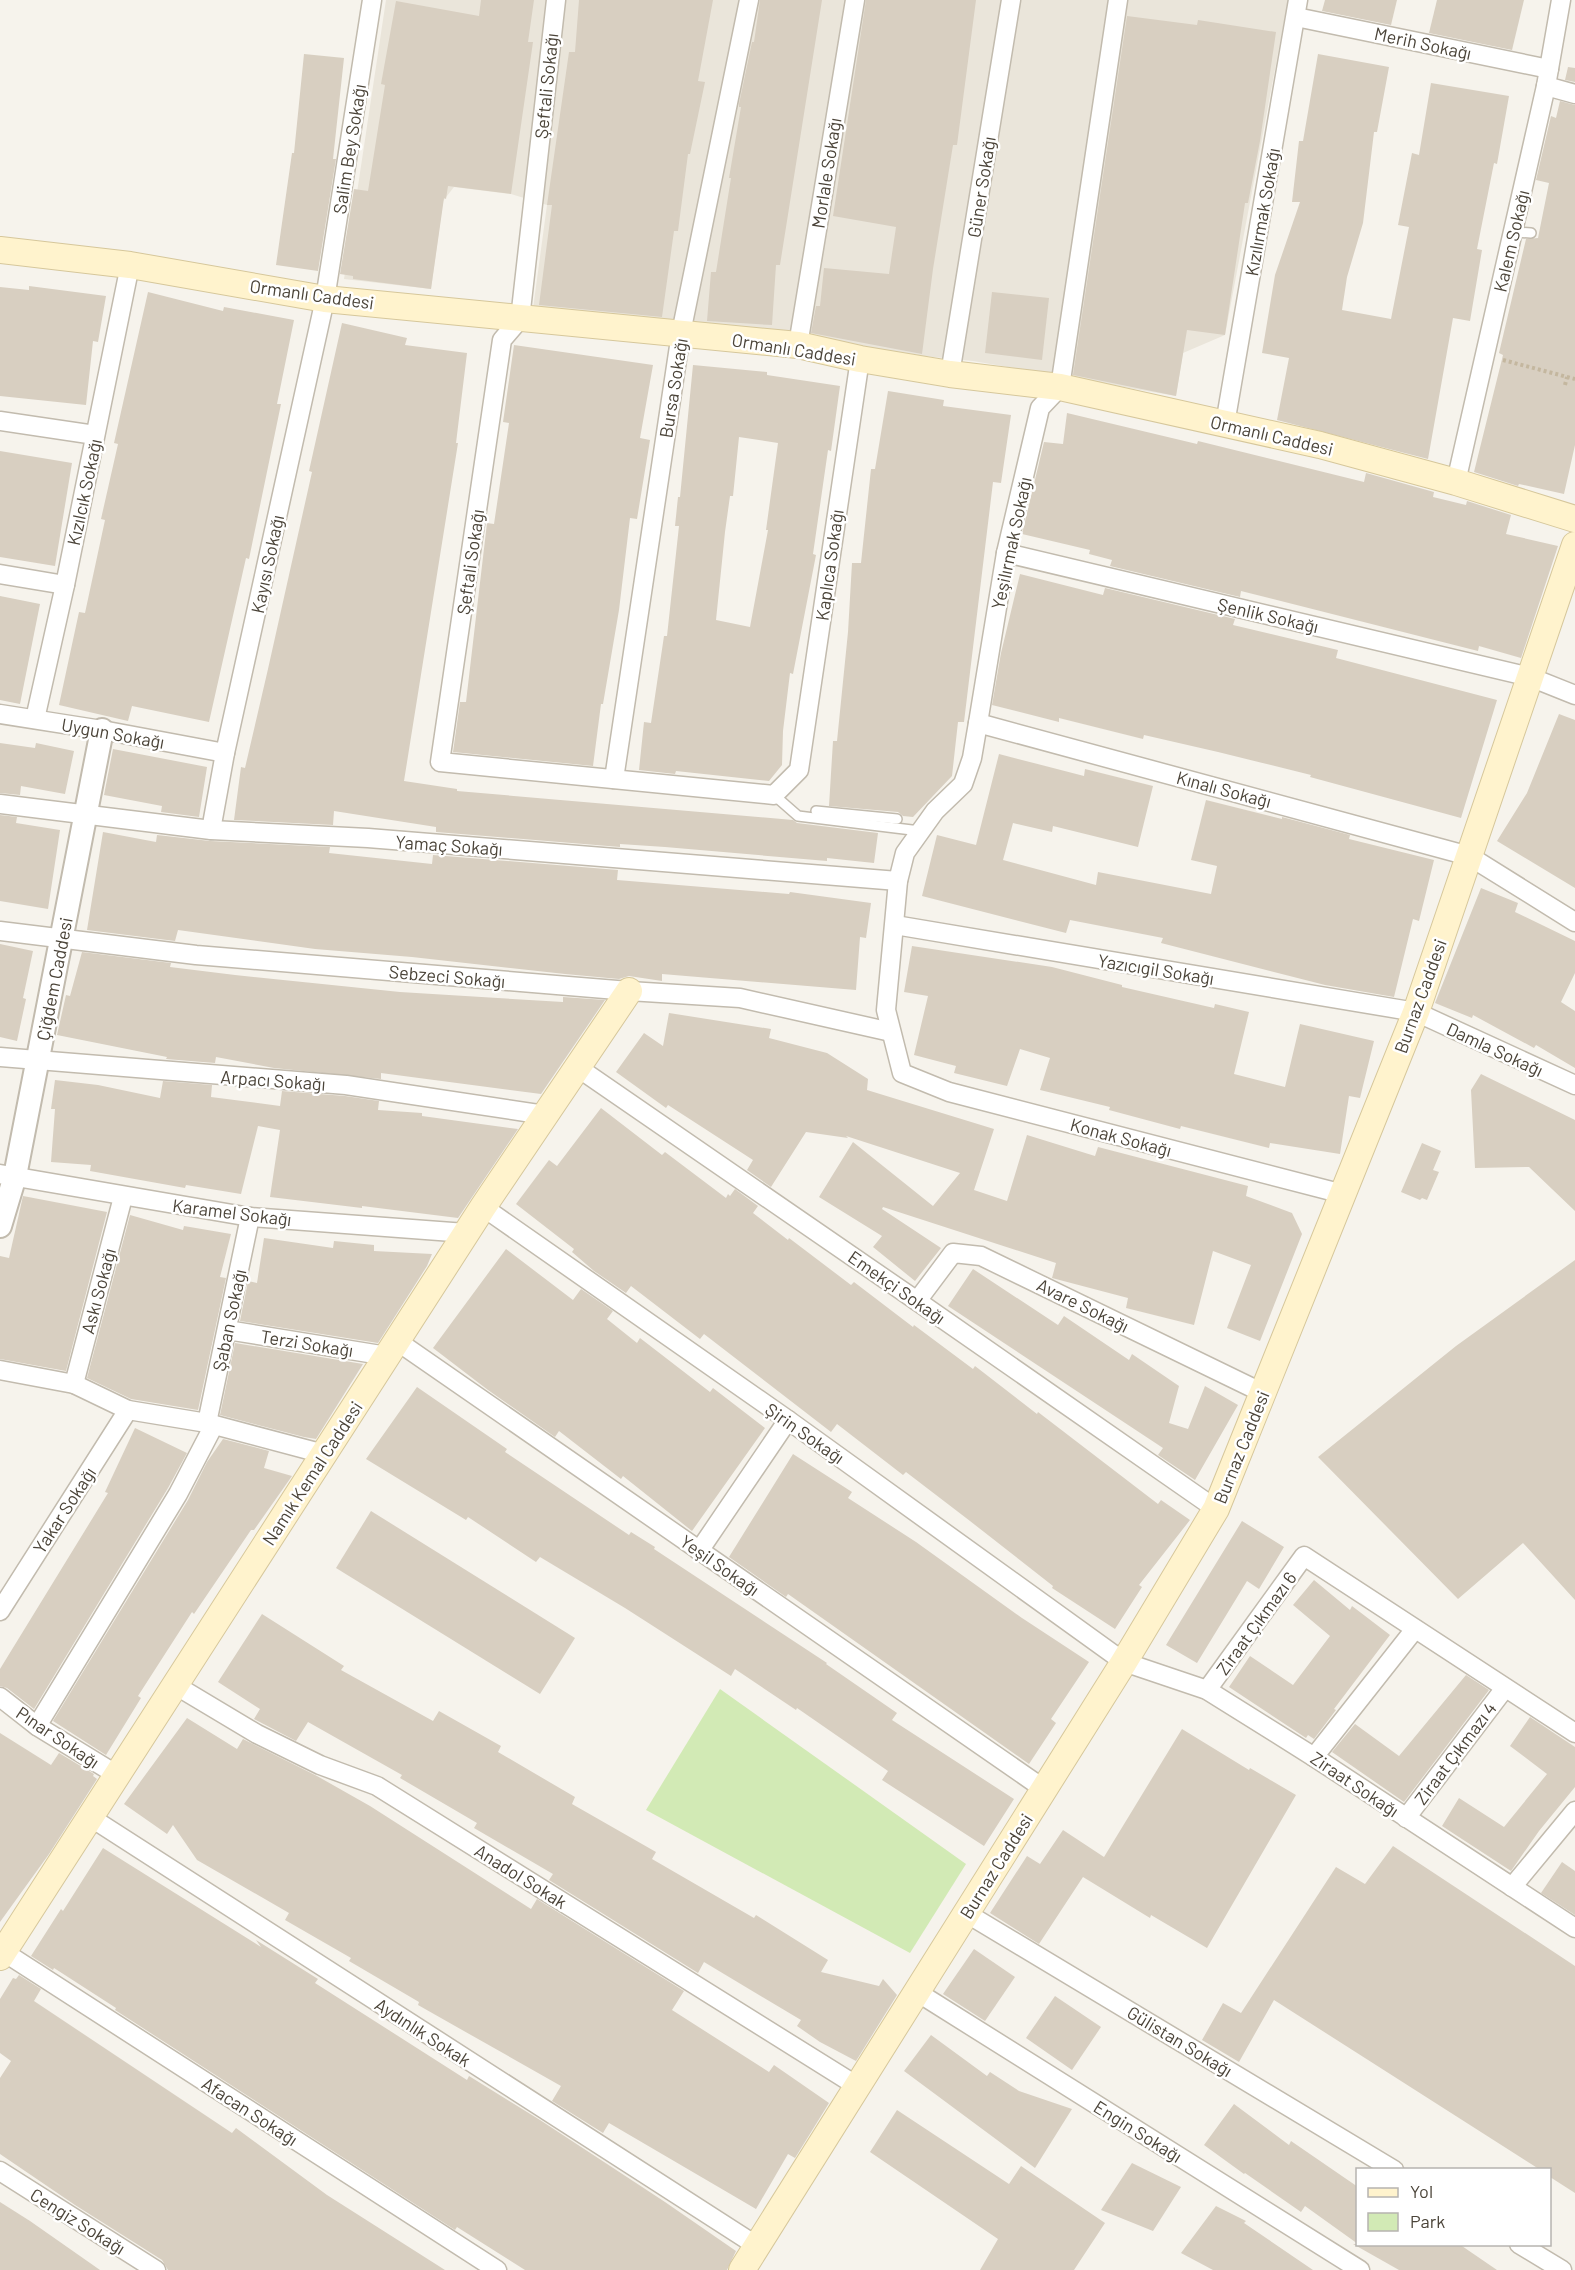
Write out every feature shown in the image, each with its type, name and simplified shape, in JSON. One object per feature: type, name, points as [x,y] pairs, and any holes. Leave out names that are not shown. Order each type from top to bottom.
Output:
[{"type":"main road","name":"Ormanlı Caddesi","points":[[0,250],[130,265],[325,299],[798,345],[860,359],[950,374],[1060,387],[1320,445],[1456,482],[1575,519]]},
{"type":"main road","name":"Burnaz Caddesi","points":[[742,2270],[1124,1662],[1216,1509],[1416,1012],[1575,545]]},
{"type":"main road","name":"Namık Kemal Caddesi","points":[[2,1954],[466,1233],[629,991]]},
{"type":"street","name":"Salim Bey Sokağı","points":[[325,299],[372,0]]},
{"type":"street","name":"Şeftali Sokağı","points":[[556,0],[520,319],[502,340],[440,762],[774,795]]},
{"type":"street","name":"Bursa Sokağı","points":[[614,779],[681,333],[749,0]]},
{"type":"street","name":"Morlale Sokağı","points":[[798,345],[855,0]]},
{"type":"street","name":"Güner Sokağı","points":[[950,374],[1011,0]]},
{"type":"street","points":[[1060,387],[1118,0]]},
{"type":"street","name":"Kalem Sokağı","points":[[1456,482],[1485,356],[1522,232],[1561,0]]},
{"type":"street","name":"Merih Sokağı","points":[[1295,4],[1548,77],[1575,94]]},
{"type":"street","name":"Kızılırmak Sokağı","points":[[1225,424],[1295,4]]},
{"type":"street","name":"Kızılcık Sokağı","points":[[35,719],[65,585],[130,265]]},
{"type":"street","name":"Kayısı Sokağı","points":[[211,830],[225,753],[325,299]]},
{"type":"street","name":"Kaplıca Sokağı","points":[[774,795],[799,770],[860,359]]},
{"type":"street","name":"Yeşilırmak Sokağı","points":[[902,1072],[886,1010],[898,881],[905,853],[935,811],[963,784],[972,758],[1006,553],[1040,408],[1060,387]]},
{"type":"street","points":[[0,421],[95,435]]},
{"type":"street","name":"Şenlik Sokağı","points":[[1006,553],[1530,676],[1575,695]]},
{"type":"street","points":[[0,574],[65,585]]},
{"type":"street","name":"Uygun Sokağı","points":[[0,714],[225,753]]},
{"type":"street","name":"Kınalı Sokağı","points":[[978,723],[1469,856],[1575,922]]},
{"type":"street","name":"Çiğdem Caddesi","points":[[0,1226],[8,1175],[38,1062],[102,730]]},
{"type":"street","name":"Yamaç Sokağı","points":[[0,804],[211,830],[368,838],[898,881]]},
{"type":"street","name":"Yazıcıgil Sokağı","points":[[895,926],[1416,1012]]},
{"type":"street","name":"Sebzeci Sokağı","points":[[0,931],[196,955],[740,998],[891,1032]]},
{"type":"street","name":"Damla Sokağı","points":[[1416,1012],[1575,1085]]},
{"type":"street","name":"Arpacı Sokağı","points":[[0,1057],[38,1062],[346,1085],[545,1114]]},
{"type":"street","name":"Emekçi Sokağı","points":[[577,1068],[917,1300],[1216,1509]]},
{"type":"street","name":"Konak Sokağı","points":[[902,1072],[949,1092],[1343,1194]]},
{"type":"street","name":"Karamel Sokağı","points":[[8,1175],[123,1197],[250,1217],[466,1233]]},
{"type":"street","name":"Askı Sokağı","points":[[74,1384],[123,1197]]},
{"type":"street","name":"Şirin Sokağı","points":[[483,1207],[788,1420],[1124,1662]]},
{"type":"street","name":"Şaban Sokağı","points":[[37,1726],[178,1494],[211,1424],[250,1217]]},
{"type":"street","name":"Avare Sokağı","points":[[917,1300],[953,1253],[981,1256],[1263,1393]]},
{"type":"street","name":"Terzi Sokağı","points":[[227,1330],[392,1348]]},
{"type":"street","name":"Yeşil Sokağı","points":[[392,1348],[699,1551],[1044,1789]]},
{"type":"street","points":[[0,1370],[74,1384],[128,1410],[211,1424],[324,1454]]},
{"type":"street","name":"Yakar Sokağı","points":[[0,1611],[128,1410]]},
{"type":"street","points":[[699,1551],[788,1420]]},
{"type":"street","name":"Ziraat Çıkmazı 6","points":[[1207,1690],[1304,1556],[1415,1629]]},
{"type":"street","points":[[1314,1757],[1415,1629],[1575,1734]]},
{"type":"street","name":"Ziraat Sokağı","points":[[1124,1662],[1207,1690],[1314,1757],[1575,1928]]},
{"type":"street","name":"Anadol Sokak","points":[[175,1685],[256,1734],[320,1765],[377,1785],[857,2086]]},
{"type":"street","name":"Ziraat Çıkmazı 4","points":[[1406,1818],[1505,1688]]},
{"type":"street","name":"Pınar Sokağı","points":[[0,1696],[37,1726],[117,1775]]},
{"type":"street","points":[[1512,1887],[1575,1811]]},
{"type":"street","name":"Aydınlık Sokak","points":[[90,1817],[757,2246]]},
{"type":"street","name":"Gülistan Sokağı","points":[[966,1913],[1392,2168]]},
{"type":"street","name":"Afacan Sokağı","points":[[2,1954],[497,2270]]},
{"type":"street","name":"Engin Sokağı","points":[[917,1992],[1360,2270]]},
{"type":"street","name":"Cengiz Sokağı","points":[[0,2171],[156,2270]]},
{"type":"street","points":[[1522,2246],[1562,2270]]},
{"type":"lane","points":[[774,795],[798,816],[920,831]]},
{"type":"lane","points":[[816,811],[897,819]]},
{"type":"path","points":[[1485,356],[1575,379]]},
{"type":"path","points":[[1565,385],[1568,377]]},
{"type":"shaded area","points":[[386,0],[1288,0],[1225,335],[1183,353],[1176,396],[973,361],[532,316],[547,205],[511,194],[454,187],[443,201],[431,289],[344,279]]},
{"type":"green space","points":[[720,1689],[966,1864],[910,1953],[646,1810]]},
{"type":"building","points":[[481,0],[534,0],[528,42],[533,42],[511,194],[448,186],[446,199],[444,198],[431,289],[353,279],[353,276],[340,274],[354,189],[368,191],[385,85],[381,84],[396,1],[479,16]]},
{"type":"building","points":[[579,0],[713,0],[698,81],[705,82],[690,154],[688,154],[678,231],[674,231],[662,317],[539,305],[552,205],[547,205],[569,52],[575,52]]},
{"type":"building","points":[[760,0],[822,0],[780,265],[776,265],[772,325],[707,321],[711,272],[716,272],[741,107],[739,104],[752,42],[754,42]]},
{"type":"building","points":[[866,0],[976,0],[957,145],[953,145],[922,354],[811,333],[816,306],[820,306],[824,268],[889,274],[896,227],[833,216]]},
{"type":"building","points":[[1325,0],[1397,0],[1391,25],[1322,11]]},
{"type":"building","points":[[1437,0],[1524,0],[1512,50],[1429,33]]},
{"type":"building","points":[[1127,16],[1197,25],[1198,20],[1276,32],[1260,141],[1248,203],[1245,203],[1225,335],[1187,330],[1176,396],[1073,375]]},
{"type":"building","points":[[304,54],[344,58],[333,159],[336,159],[318,271],[276,265],[292,153],[294,153]]},
{"type":"building","points":[[1318,54],[1389,67],[1377,132],[1374,132],[1363,223],[1347,277],[1342,310],[1391,319],[1409,227],[1398,225],[1412,153],[1419,155],[1431,83],[1509,96],[1497,164],[1494,163],[1477,249],[1482,250],[1470,321],[1453,318],[1428,459],[1277,420],[1289,358],[1262,353],[1275,275],[1300,202],[1292,202],[1299,141],[1303,141]]},
{"type":"building","points":[[1568,67],[1575,68],[1575,82],[1565,80]]},
{"type":"building","points":[[1560,101],[1575,105],[1575,445],[1564,494],[1519,484],[1518,486],[1474,472],[1503,355],[1499,353],[1526,239],[1538,238],[1549,183],[1536,180],[1551,116],[1556,118]]},
{"type":"building","points":[[29,286],[106,296],[98,342],[93,341],[86,405],[0,396],[0,287],[29,290]]},
{"type":"building","points":[[148,292],[223,311],[224,307],[294,320],[277,404],[281,404],[249,559],[246,558],[209,722],[132,706],[128,721],[59,705],[79,612],[85,613],[105,520],[101,519],[118,444],[114,443]]},
{"type":"building","points":[[992,292],[1049,298],[1042,360],[985,353]]},
{"type":"building","points":[[342,323],[407,338],[405,345],[467,353],[456,443],[458,443],[404,781],[457,789],[457,791],[793,820],[797,823],[878,833],[874,863],[620,844],[620,847],[436,832],[436,827],[334,811],[333,825],[234,820],[241,767],[245,768],[268,669],[312,472],[309,471]]},
{"type":"building","points":[[514,345],[653,365],[640,438],[650,440],[637,519],[630,518],[619,610],[603,704],[601,704],[593,766],[453,752],[460,702],[466,702],[487,523],[494,524],[509,423],[503,422]]},
{"type":"building","points":[[693,365],[767,372],[767,375],[840,386],[813,554],[816,555],[793,674],[790,673],[783,731],[782,765],[769,781],[676,771],[675,774],[639,770],[644,722],[651,723],[664,636],[667,636],[679,526],[675,526],[678,497],[680,497]],"holes":[[[739,437],[778,443],[766,530],[768,530],[750,627],[716,620],[725,532],[730,496],[733,496]]]},
{"type":"building","points":[[888,391],[944,400],[943,406],[1011,415],[1001,483],[993,482],[964,722],[958,722],[952,776],[913,817],[903,816],[898,812],[829,806],[833,741],[837,741],[848,632],[852,563],[861,563],[871,469],[875,469]]},
{"type":"building","points":[[1067,413],[1197,444],[1198,441],[1364,482],[1366,473],[1434,492],[1433,497],[1466,505],[1467,501],[1511,515],[1506,534],[1558,546],[1521,658],[1479,646],[1478,651],[1241,591],[1240,597],[1110,566],[1112,560],[1089,554],[1090,550],[1022,534],[1044,442],[1063,444]]},
{"type":"building","points":[[0,451],[72,463],[55,566],[0,557]]},
{"type":"building","points":[[1020,574],[1103,595],[1105,588],[1235,619],[1233,625],[1338,650],[1336,658],[1497,700],[1461,818],[1310,777],[1311,775],[1218,752],[1144,735],[1143,739],[1059,718],[1059,722],[992,705],[1001,653]]},
{"type":"building","points":[[0,596],[40,604],[20,704],[0,700]]},
{"type":"building","points":[[1559,714],[1575,720],[1575,888],[1497,841],[1527,793]]},
{"type":"building","points":[[0,743],[35,748],[36,743],[74,751],[65,794],[21,786],[20,795],[0,793]]},
{"type":"building","points":[[113,749],[207,767],[199,817],[161,812],[162,806],[104,795]]},
{"type":"building","points":[[999,754],[1084,776],[1085,769],[1153,786],[1138,847],[1053,826],[1052,832],[1013,823],[1003,860],[1096,885],[1098,872],[1211,894],[1217,866],[1191,860],[1206,800],[1282,819],[1282,817],[1350,835],[1349,839],[1434,860],[1419,921],[1413,919],[1394,997],[1325,985],[1161,943],[1163,938],[1070,920],[1066,933],[922,896],[937,835],[976,845]]},
{"type":"building","points":[[0,815],[17,817],[16,823],[60,830],[48,909],[0,901]]},
{"type":"building","points":[[103,832],[156,842],[157,835],[210,841],[330,847],[329,853],[432,864],[433,855],[618,870],[617,880],[789,894],[790,892],[871,903],[866,938],[860,937],[856,990],[662,974],[662,981],[629,976],[619,979],[315,949],[178,930],[175,941],[87,930]]},
{"type":"building","points":[[1481,888],[1518,903],[1515,912],[1575,941],[1575,973],[1561,1002],[1575,1011],[1575,1068],[1536,1045],[1534,1048],[1473,1015],[1472,1018],[1435,1003]]},
{"type":"building","points":[[0,944],[33,951],[17,1041],[0,1037]]},
{"type":"building","points":[[912,946],[1052,967],[1122,985],[1122,987],[1214,1008],[1215,1004],[1249,1012],[1234,1074],[1285,1087],[1300,1024],[1374,1041],[1360,1098],[1349,1096],[1340,1154],[1270,1143],[1269,1148],[1181,1126],[1180,1129],[1109,1110],[1110,1107],[1040,1090],[1050,1058],[1020,1049],[1007,1086],[954,1073],[956,1066],[914,1055],[928,996],[904,992]]},
{"type":"building","points":[[82,952],[171,963],[170,967],[400,992],[563,1002],[563,997],[605,1000],[541,1094],[381,1073],[381,1079],[274,1068],[216,1057],[215,1063],[166,1059],[167,1057],[57,1035],[66,995],[70,996]]},
{"type":"building","points":[[669,1013],[771,1029],[769,1038],[827,1053],[868,1079],[867,1090],[994,1129],[974,1190],[1007,1201],[1027,1135],[1095,1156],[1098,1147],[1248,1186],[1246,1196],[1292,1213],[1302,1234],[1260,1341],[1227,1328],[1251,1265],[1213,1251],[1194,1325],[1126,1308],[1128,1298],[1052,1278],[1056,1263],[883,1207],[882,1209],[941,1248],[915,1281],[873,1247],[882,1236],[819,1197],[853,1142],[933,1206],[960,1173],[846,1136],[848,1138],[806,1132],[771,1187],[747,1170],[753,1160],[668,1105],[666,1108],[616,1072],[644,1033],[663,1046]]},
{"type":"building","points":[[1481,1074],[1575,1120],[1575,1211],[1529,1167],[1475,1168],[1471,1090]]},
{"type":"building","points":[[55,1080],[98,1085],[160,1098],[163,1081],[212,1085],[211,1097],[280,1106],[282,1091],[345,1096],[379,1101],[378,1110],[422,1113],[422,1116],[518,1129],[458,1218],[362,1206],[362,1208],[270,1197],[280,1130],[258,1126],[241,1194],[186,1185],[185,1188],[90,1171],[91,1165],[51,1162],[55,1109],[51,1109]]},
{"type":"building","points":[[601,1108],[662,1155],[665,1152],[726,1198],[735,1189],[758,1206],[753,1213],[788,1240],[789,1238],[851,1285],[854,1282],[973,1369],[975,1366],[1158,1504],[1161,1500],[1190,1520],[1139,1585],[1142,1587],[1115,1629],[1052,1588],[1053,1586],[906,1472],[903,1475],[837,1424],[831,1432],[704,1334],[700,1339],[631,1286],[626,1293],[594,1271],[572,1252],[574,1249],[516,1204],[549,1160],[557,1166]]},
{"type":"building","points":[[1422,1143],[1441,1151],[1433,1170],[1439,1172],[1427,1200],[1422,1198],[1420,1200],[1401,1192]]},
{"type":"building","points":[[23,1196],[107,1212],[66,1371],[0,1359],[0,1256],[9,1258]]},
{"type":"building","points":[[130,1215],[183,1230],[184,1226],[231,1234],[220,1277],[226,1278],[198,1410],[131,1399],[87,1378]]},
{"type":"building","points":[[264,1238],[333,1248],[334,1241],[374,1245],[374,1251],[432,1254],[427,1266],[378,1343],[240,1321],[248,1281],[257,1283]]},
{"type":"building","points":[[506,1249],[573,1300],[581,1289],[613,1311],[607,1319],[637,1343],[640,1338],[710,1392],[713,1388],[765,1428],[692,1531],[623,1476],[621,1479],[559,1431],[555,1437],[433,1348]]},
{"type":"building","points":[[1575,1260],[1575,1600],[1523,1543],[1458,1599],[1318,1457],[1456,1346]]},
{"type":"building","points":[[973,1269],[1058,1325],[1064,1316],[1129,1360],[1132,1354],[1179,1386],[1169,1423],[1188,1429],[1205,1386],[1238,1405],[1195,1480],[1158,1455],[1163,1448],[948,1306]]},
{"type":"building","points":[[235,1343],[363,1364],[316,1439],[220,1415]]},
{"type":"building","points":[[417,1387],[507,1449],[505,1452],[629,1535],[631,1532],[655,1547],[654,1549],[827,1663],[897,1713],[892,1720],[1014,1799],[984,1846],[882,1780],[888,1771],[797,1708],[796,1710],[735,1669],[731,1676],[540,1557],[536,1562],[468,1517],[466,1520],[366,1459]]},
{"type":"building","points":[[135,1428],[187,1453],[34,1709],[7,1688],[0,1686],[0,1669],[108,1493],[105,1492]]},
{"type":"building","points":[[223,1439],[269,1451],[264,1468],[292,1476],[254,1530],[251,1530],[194,1614],[192,1612],[138,1696],[141,1698],[106,1755],[53,1721],[188,1500],[207,1462]]},
{"type":"building","points":[[793,1454],[852,1492],[848,1498],[916,1542],[1022,1618],[1089,1662],[1051,1719],[1056,1723],[1029,1764],[788,1594],[786,1597],[729,1557]]},
{"type":"building","points":[[371,1511],[575,1638],[540,1694],[336,1568]]},
{"type":"building","points":[[1242,1521],[1284,1547],[1259,1589],[1247,1581],[1197,1663],[1166,1645]]},
{"type":"building","points":[[1314,1580],[1350,1610],[1352,1606],[1390,1635],[1314,1739],[1308,1735],[1306,1738],[1229,1687],[1250,1656],[1293,1685],[1330,1636],[1293,1605]]},
{"type":"building","points":[[262,1614],[344,1666],[341,1670],[433,1721],[439,1711],[501,1746],[498,1752],[575,1797],[572,1804],[656,1852],[652,1859],[754,1918],[756,1915],[828,1960],[821,1972],[879,1986],[883,1979],[897,1995],[856,2061],[820,2042],[797,2026],[801,2020],[704,1962],[698,1973],[549,1880],[553,1874],[474,1828],[477,1823],[400,1778],[402,1775],[308,1722],[296,1741],[254,1719],[260,1709],[218,1682]]},
{"type":"building","points":[[1466,1675],[1489,1690],[1404,1802],[1332,1752],[1355,1724],[1399,1756]]},
{"type":"building","points":[[1530,1717],[1575,1747],[1575,1787],[1539,1831],[1511,1871],[1442,1826],[1459,1798],[1504,1827],[1547,1774],[1510,1746]]},
{"type":"building","points":[[187,1718],[237,1749],[243,1739],[317,1776],[370,1806],[531,1909],[537,1899],[684,1991],[672,2010],[769,2072],[774,2065],[829,2103],[795,2158],[788,2154],[756,2209],[609,2123],[603,2133],[552,2101],[561,2086],[418,2005],[419,2002],[349,1961],[351,1958],[285,1920],[289,1913],[197,1860],[173,1825],[167,1834],[124,1804]]},
{"type":"building","points":[[1182,1729],[1249,1770],[1250,1768],[1296,1795],[1207,1948],[1151,1915],[1150,1918],[1083,1877],[1039,1944],[990,1913],[1027,1856],[1040,1864],[1063,1830],[1104,1857]]},
{"type":"building","points":[[0,1733],[51,1765],[59,1753],[94,1774],[93,1776],[97,1779],[49,1854],[0,1922]]},
{"type":"building","points":[[1393,1846],[1575,1966],[1575,2193],[1551,2178],[1551,2168],[1537,2168],[1274,2000],[1239,2062],[1202,2040],[1223,2003],[1241,2013],[1336,1867],[1365,1884]]},
{"type":"building","points":[[103,1848],[261,1947],[256,1940],[318,1979],[315,1983],[467,2080],[469,2076],[540,2120],[665,2202],[736,2251],[727,2270],[525,2270],[457,2227],[455,2230],[115,2010],[116,2008],[31,1956]]},
{"type":"building","points":[[1562,1862],[1575,1871],[1575,1915],[1541,1893]]},
{"type":"building","points":[[974,1949],[1015,1977],[985,2021],[943,1994]]},
{"type":"building","points":[[19,1975],[41,1989],[34,2001],[232,2133],[236,2128],[327,2195],[445,2270],[168,2270],[162,2260],[0,2154],[0,2078],[11,2061],[0,2053],[0,1999],[13,1978],[16,1979]]},
{"type":"building","points":[[1055,1996],[1101,2027],[1072,2070],[1026,2038]]},
{"type":"building","points":[[931,2035],[987,2076],[990,2072],[1019,2091],[1072,2109],[1035,2168],[904,2071]]},
{"type":"building","points":[[1234,2104],[1289,2145],[1291,2141],[1356,2186],[1356,2243],[1305,2206],[1301,2212],[1204,2145]]},
{"type":"building","points":[[897,2110],[1009,2184],[1021,2166],[1105,2223],[1074,2270],[980,2270],[998,2239],[870,2152]]},
{"type":"building","points":[[1132,2163],[1181,2187],[1153,2231],[1101,2210]]},
{"type":"building","points":[[0,2202],[30,2221],[100,2270],[0,2270]]},
{"type":"building","points":[[1216,2206],[1246,2221],[1244,2223],[1313,2270],[1213,2270],[1181,2253]]},
{"type":"building","points":[[1357,2246],[1462,2246],[1497,2270],[1399,2270]]}]
